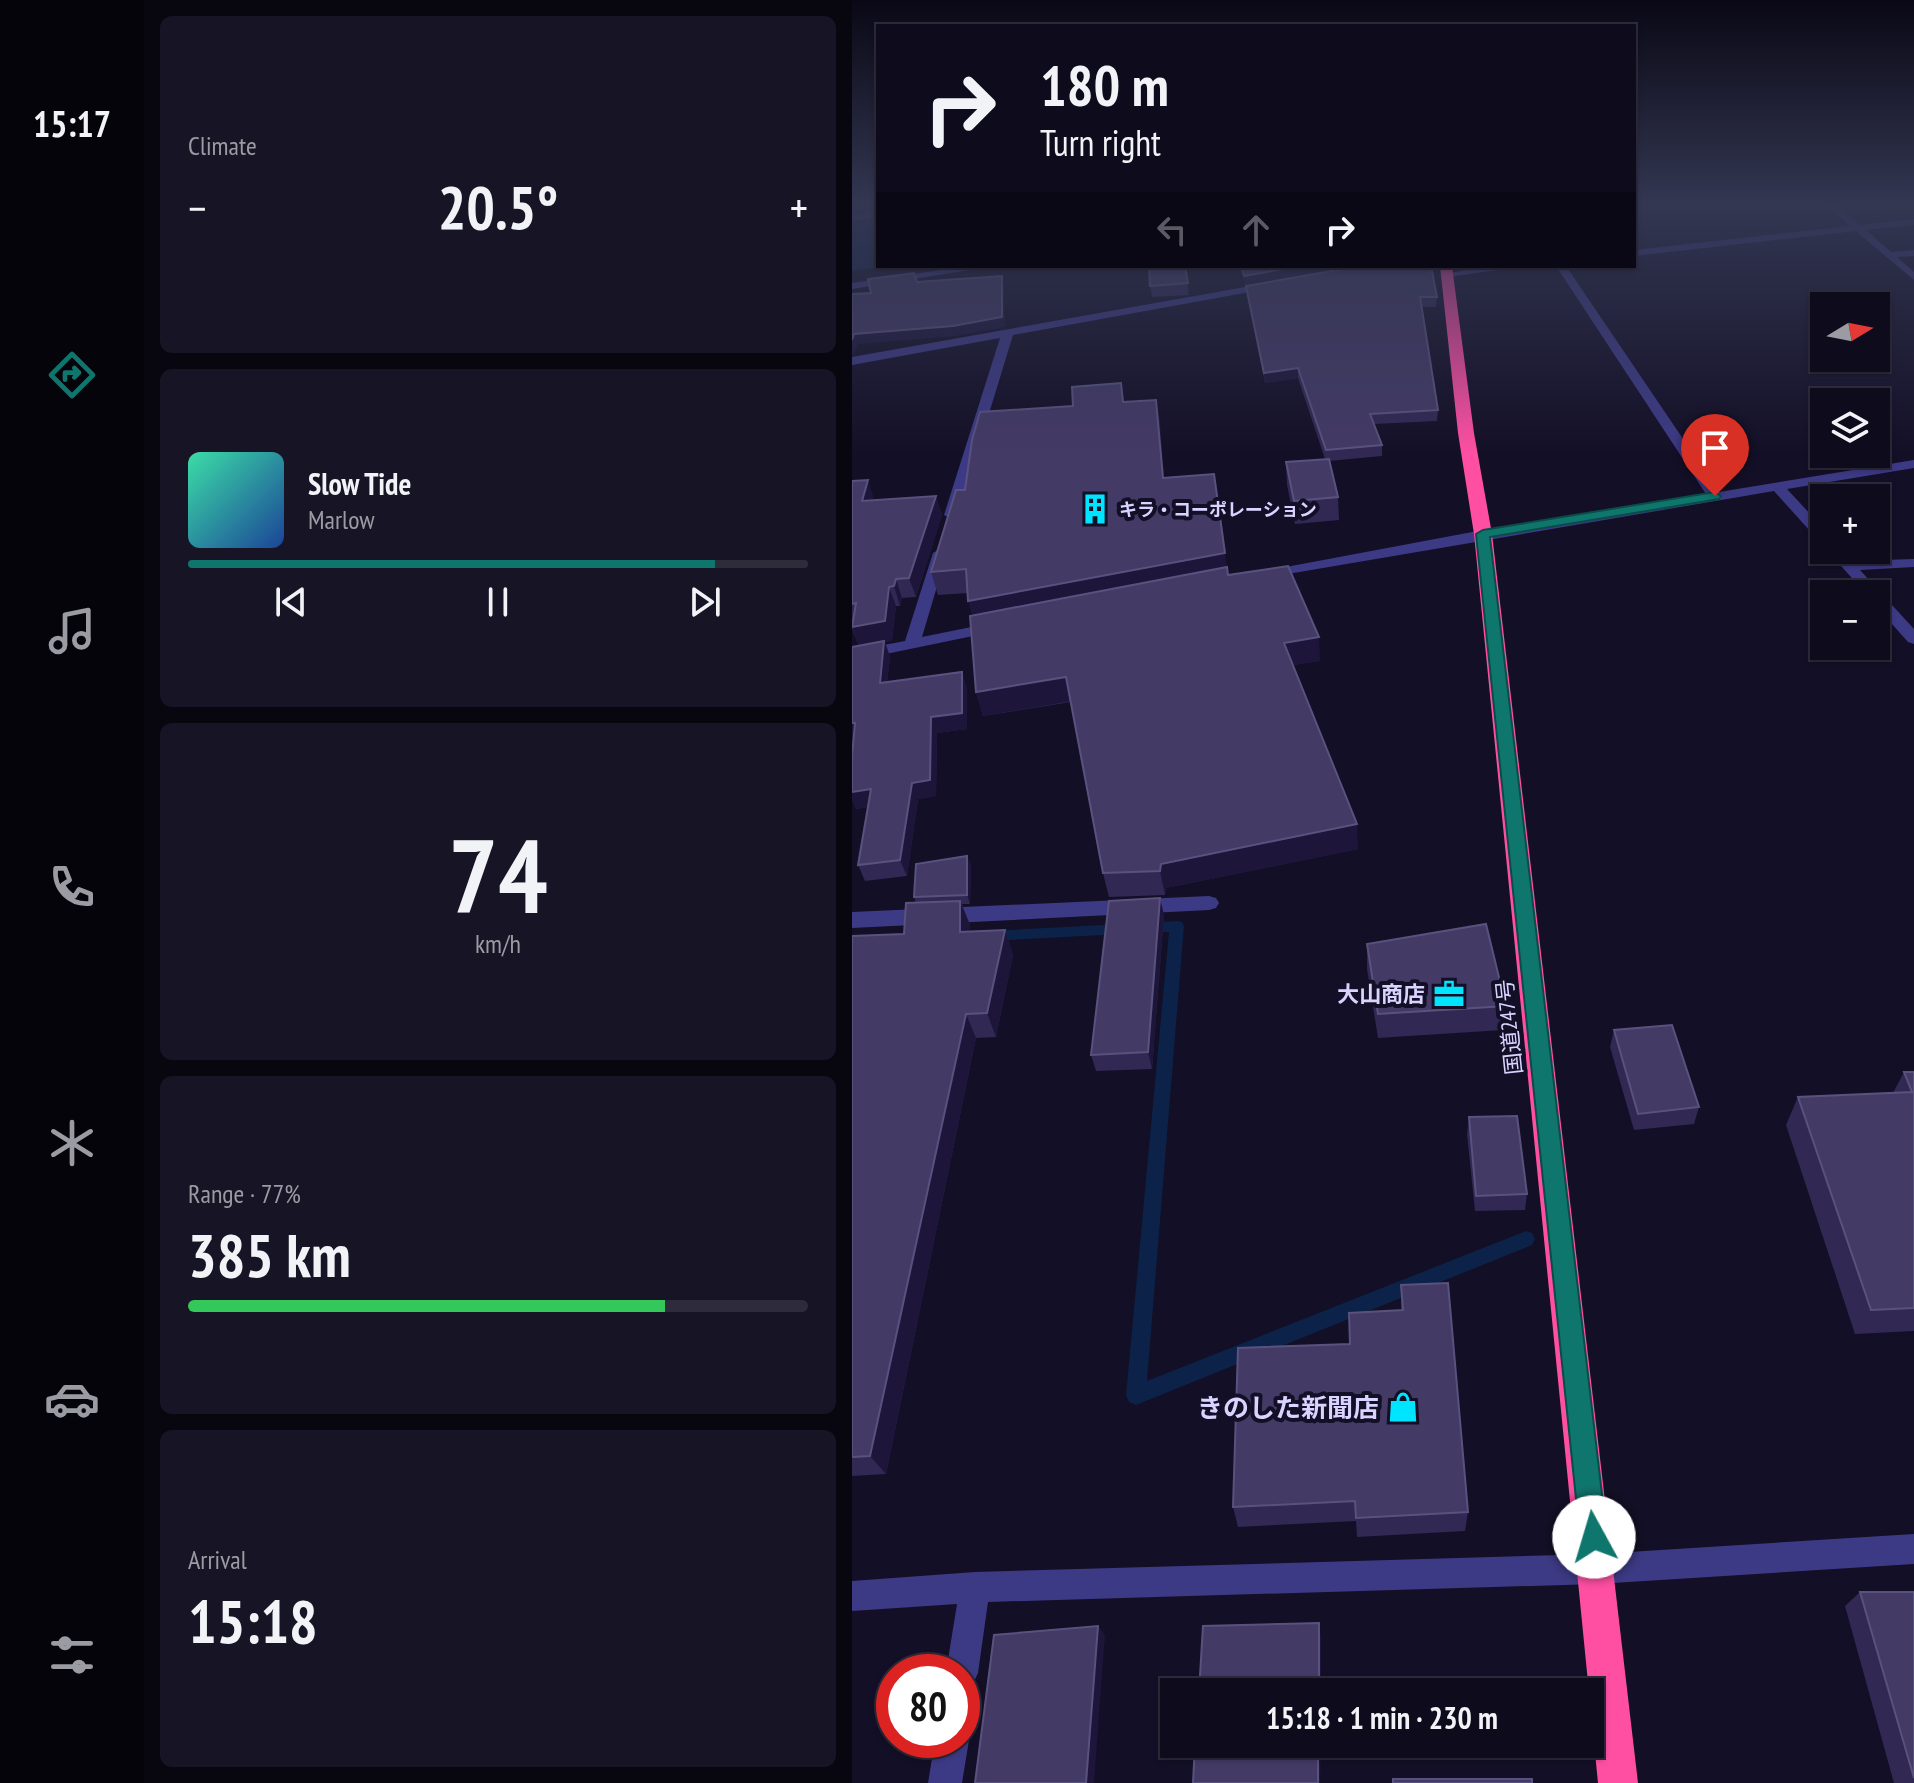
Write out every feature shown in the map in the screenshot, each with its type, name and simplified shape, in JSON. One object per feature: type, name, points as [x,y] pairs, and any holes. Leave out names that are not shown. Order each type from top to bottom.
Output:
[{"type":"highway","name":"国道247号","points":[[1449,288],[1466,433],[1483,534],[1618,1783]]},
{"type":"street","points":[[852,361],[1257,288]]},
{"type":"street","points":[[1576,288],[1715,496]]},
{"type":"street","points":[[912,643],[1007,335]]},
{"type":"street","points":[[1251,578],[1483,534],[1914,464]]},
{"type":"street","points":[[1777,486],[1810,523]]},
{"type":"street","points":[[1849,566],[1914,563]]},
{"type":"street","points":[[1849,566],[1862,580]]},
{"type":"street","points":[[1890,612],[1914,639]]},
{"type":"street","points":[[852,656],[1020,622]]},
{"type":"street","points":[[852,920],[1209,903]]},
{"type":"street","points":[[852,1596],[975,1587],[1597,1569],[1914,1549]]},
{"type":"street","points":[[965,1654],[975,1587]]},
{"type":"street","points":[[945,1783],[949,1758]]},
{"type":"building","points":[[870,288],[1002,288],[1002,317],[953,326],[854,334],[852,340],[852,294],[871,293]]},
{"type":"building","points":[[1246,288],[1435,288],[1437,297],[1420,297],[1438,410],[1370,414],[1382,445],[1326,450],[1298,368],[1264,373]]},
{"type":"building","name":"キラ・コーポレーション","points":[[1121,383],[1123,402],[1156,400],[1163,478],[1214,474],[1225,553],[968,601],[966,569],[931,572],[956,490],[965,490],[972,440],[980,412],[1073,406],[1072,387]]},
{"type":"building","points":[[1329,459],[1338,497],[1294,501],[1286,462]]},
{"type":"building","points":[[868,480],[862,501],[936,496],[909,578],[896,579],[894,586],[889,587],[885,621],[852,627],[856,603],[852,604],[852,481]]},
{"type":"building","points":[[1288,566],[1319,637],[1284,643],[1357,824],[1161,864],[1160,871],[1103,873],[1066,677],[976,692],[970,616],[1227,567],[1228,575]]},
{"type":"building","points":[[884,641],[880,683],[962,672],[962,713],[931,717],[930,780],[912,783],[900,860],[858,865],[871,789],[852,792],[855,723],[852,723],[852,647]]},
{"type":"building","points":[[967,856],[967,895],[914,897],[916,864]]},
{"type":"building","points":[[1160,898],[1148,1052],[1091,1055],[1109,901]]},
{"type":"building","points":[[960,901],[960,932],[1005,930],[987,1013],[966,1014],[870,1456],[852,1457],[852,936],[904,934],[906,903]]},
{"type":"building","points":[[1486,924],[1506,1006],[1378,1014],[1367,944]]},
{"type":"building","points":[[1672,1025],[1699,1107],[1638,1114],[1614,1030]]},
{"type":"building","points":[[1904,1072],[1914,1072],[1914,1308],[1871,1310],[1798,1097],[1912,1092]]},
{"type":"building","points":[[1517,1116],[1527,1194],[1476,1196],[1469,1117]]},
{"type":"building","points":[[1448,1283],[1468,1512],[1356,1518],[1355,1501],[1233,1507],[1238,1348],[1350,1344],[1349,1313],[1403,1310],[1401,1285]]},
{"type":"building","points":[[1860,1592],[1914,1592],[1914,1778]]},
{"type":"building","points":[[1319,1623],[1319,1678],[1200,1678],[1203,1626]]},
{"type":"building","points":[[1098,1626],[1086,1783],[975,1783],[994,1635]]},
{"type":"building","points":[[1194,1758],[1318,1758],[1318,1783],[1193,1783]]},
{"type":"building","points":[[1393,1779],[1532,1779],[1532,1783],[1393,1783]]},
{"type":"waterway","points":[[1144,928],[1177,926],[1136,1395],[1526,1239]]},
{"type":"waterway","points":[[988,936],[1123,929]]},
{"type":"place","name":"キラ・コーポレーション","points":[[1095,509]]},
{"type":"place","name":"大山商店","points":[[1449,994]]},
{"type":"place","name":"きのした新聞店","points":[[1403,1407]]},
{"type":"route","points":[[1594,1537],[1483,534],[1715,496]]}]
